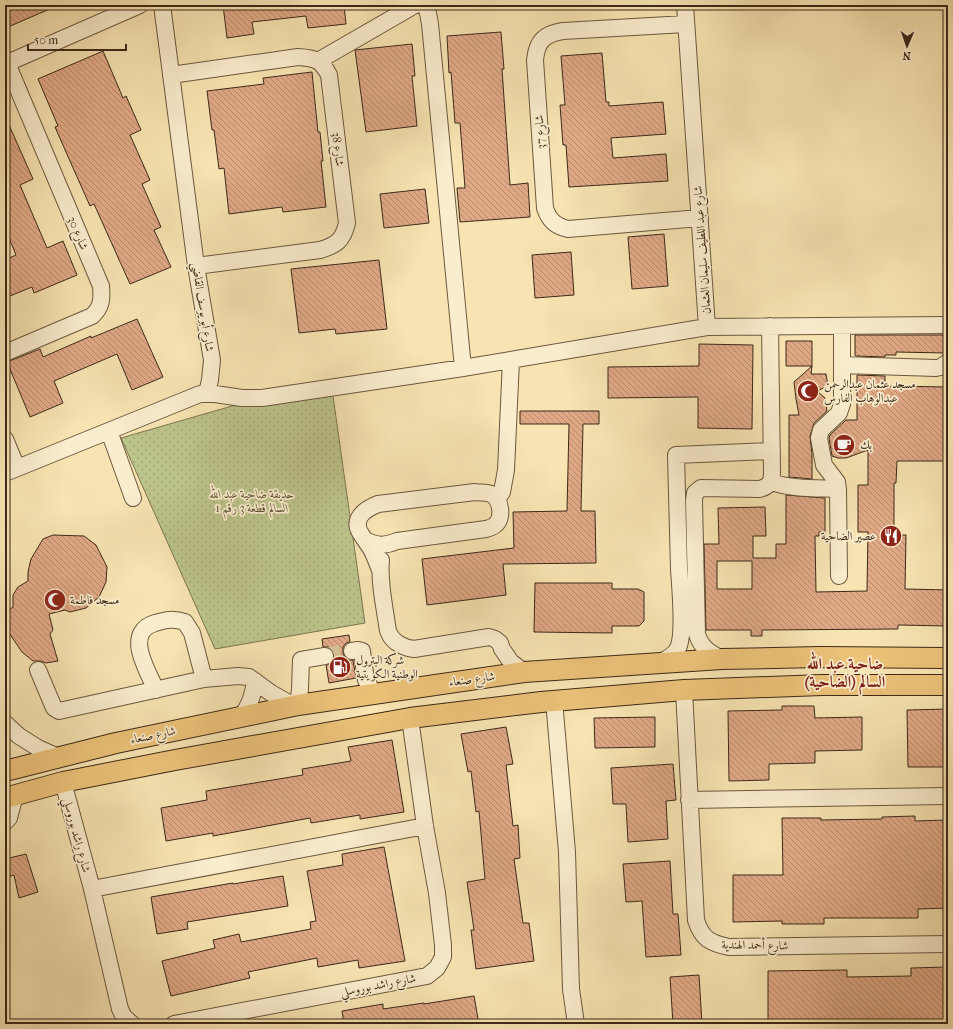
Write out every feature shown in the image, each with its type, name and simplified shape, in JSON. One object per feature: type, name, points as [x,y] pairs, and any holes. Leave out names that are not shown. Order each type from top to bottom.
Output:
[{"type":"main road","name":"شارع صنعاء","points":[[5,771],[116,743],[296,706],[524,672],[722,659],[820,657],[948,658]]},
{"type":"main road","points":[[820,657],[829,664],[830,668],[827,679],[822,685]]},
{"type":"main road","points":[[864,684],[859,681],[855,670],[857,665],[862,660],[868,657]]},
{"type":"main road","points":[[10,796],[63,782],[121,770],[410,718],[554,700],[684,690],[864,684],[948,685]]},
{"type":"main road","points":[[165,733],[157,738],[155,746],[158,755],[165,759],[175,760]]},
{"type":"main road","points":[[116,743],[128,749],[130,754],[130,761],[121,770]]},
{"type":"street","name":"شارع 30","points":[[5,352],[92,316],[101,305],[102,296],[101,286],[6,63],[140,5]]},
{"type":"street","name":"شارع أبو يوسف القاضي","points":[[162,5],[196,266],[212,360],[207,393]]},
{"type":"street","points":[[171,75],[298,58],[310,58],[318,61],[415,5]]},
{"type":"street","points":[[424,5],[428,13],[430,24],[463,368]]},
{"type":"street","name":"شارع عبد اللطيف سليمان العثمان","points":[[685,5],[707,327],[948,325]]},
{"type":"street","name":"شارع 37","points":[[686,24],[554,32],[546,36],[541,41],[536,49],[535,60],[545,200],[546,208],[552,221],[559,227],[568,229],[700,218]]},
{"type":"street","name":"شارع 38","points":[[196,266],[320,250],[331,246],[339,240],[344,233],[347,222],[329,75],[324,66],[318,61]]},
{"type":"street","points":[[722,659],[704,648],[699,642],[697,634],[695,493],[701,488],[709,487],[760,489],[768,486],[771,482],[770,326]]},
{"type":"street","points":[[839,576],[837,482],[824,465],[819,438],[822,430],[839,413],[842,404],[842,326]]},
{"type":"street","points":[[5,439],[11,471],[200,394],[207,393],[242,398],[262,398],[463,368],[707,327]]},
{"type":"street","points":[[497,499],[503,488],[506,470],[511,360]]},
{"type":"street","points":[[842,365],[936,368],[941,367],[948,362]]},
{"type":"street","points":[[109,431],[133,498]]},
{"type":"street","points":[[661,662],[671,656],[677,649],[680,639],[681,617],[676,455],[772,451]]},
{"type":"street","points":[[771,482],[789,487],[838,489]]},
{"type":"street","points":[[365,540],[378,545],[391,543],[397,540],[486,529],[495,525],[498,520],[500,506],[497,499],[491,494],[475,492],[378,504],[368,508],[361,513],[358,520],[358,527],[360,533],[373,553],[380,570]]},
{"type":"street","points":[[391,543],[385,549],[380,570],[389,634],[398,644],[407,649],[414,649],[489,637],[500,643],[502,649],[511,662],[524,672]]},
{"type":"street","points":[[156,690],[142,659],[138,647],[138,639],[141,632],[149,625],[162,621],[176,619],[185,622],[192,633],[204,679]]},
{"type":"street","points":[[486,677],[495,670],[499,664],[502,656],[502,649]]},
{"type":"street","points":[[352,651],[362,651],[366,680],[374,694]]},
{"type":"street","points":[[38,670],[54,708],[59,711],[204,679],[238,676],[249,677],[271,693],[296,706],[300,689],[301,660],[325,656]]},
{"type":"street","points":[[242,717],[254,694],[255,681]]},
{"type":"street","name":"شارع أحمد الهندية","points":[[684,690],[696,920],[700,931],[707,940],[729,947],[948,944]]},
{"type":"street","points":[[554,700],[567,852],[571,989],[576,1024]]},
{"type":"street","name":"شارع راشد بوروسلي","points":[[174,1024],[427,976],[437,968],[443,958],[443,945],[437,893],[425,826],[410,718]]},
{"type":"street","points":[[5,723],[18,736],[38,748],[58,757]]},
{"type":"street","name":"شارع راشد بوروسلي","points":[[63,782],[92,888],[120,1008],[124,1017],[131,1024]]},
{"type":"street","points":[[5,822],[9,818],[10,796]]},
{"type":"street","points":[[689,800],[948,796]]},
{"type":"street","name":"شارع راشد بوروسلي","points":[[92,888],[425,826]]},
{"type":"green space","name":"حديقة ضاحية عبد الله السالم قطعة 3 رقم 1","points":[[333,396],[365,623],[215,649],[121,438],[232,406]]},
{"type":"building","points":[[5,5],[59,5],[8,27],[5,21]]},
{"type":"building","points":[[223,5],[344,5],[346,24],[308,28],[306,16],[252,22],[254,34],[227,38]]},
{"type":"building","points":[[501,32],[510,185],[528,183],[530,217],[460,222],[457,188],[465,188],[460,123],[455,123],[451,72],[449,73],[447,36]]},
{"type":"building","points":[[412,44],[415,76],[412,76],[417,126],[366,132],[355,50]]},
{"type":"building","points":[[103,51],[123,98],[126,96],[141,130],[130,135],[150,180],[142,184],[161,227],[154,230],[171,267],[130,284],[94,204],[90,206],[55,127],[58,126],[38,79]]},
{"type":"building","points":[[602,53],[606,102],[609,102],[609,106],[663,102],[666,134],[611,138],[613,158],[666,154],[668,181],[569,187],[566,145],[563,145],[560,105],[565,105],[561,56]]},
{"type":"building","points":[[312,72],[318,132],[320,132],[323,161],[321,161],[326,207],[283,212],[282,207],[229,214],[224,168],[219,169],[207,91],[264,84],[263,78]]},
{"type":"building","points":[[5,116],[33,179],[20,185],[47,248],[63,241],[77,275],[34,293],[32,287],[5,298],[5,260],[16,255],[5,228]]},
{"type":"building","points":[[425,189],[429,223],[384,228],[380,194]]},
{"type":"building","points":[[664,234],[668,286],[632,289],[628,237]]},
{"type":"building","points":[[571,252],[574,295],[535,298],[532,255]]},
{"type":"building","points":[[379,260],[387,329],[336,334],[335,329],[299,333],[291,269]]},
{"type":"building","points":[[137,319],[163,377],[132,390],[117,354],[54,381],[63,403],[30,417],[7,362],[40,349],[43,357],[91,336],[91,338]]},
{"type":"building","points":[[855,335],[948,335],[947,353],[896,352],[896,355],[885,355],[885,357],[856,356]]},
{"type":"building","points":[[786,341],[812,341],[812,366],[786,366]]},
{"type":"building","points":[[699,344],[753,345],[752,429],[698,428],[698,397],[608,398],[608,367],[699,366]]},
{"type":"building","points":[[812,366],[811,374],[826,374],[828,386],[817,391],[825,398],[827,411],[814,423],[810,436],[812,479],[789,477],[789,415],[799,415],[794,382]]},
{"type":"building","points":[[857,375],[885,376],[885,386],[948,387],[948,461],[897,461],[896,483],[894,483],[894,535],[906,535],[905,589],[948,590],[948,626],[898,625],[898,629],[762,630],[762,636],[751,636],[751,630],[706,630],[704,544],[719,544],[718,508],[765,507],[766,536],[753,536],[753,558],[776,558],[776,544],[786,544],[786,495],[825,498],[825,532],[819,532],[819,536],[815,536],[816,592],[867,591],[868,532],[858,532],[858,485],[868,485],[868,450],[846,458],[838,458],[832,456],[829,438],[830,435],[846,420],[857,420]],"holes":[[[717,561],[752,561],[752,589],[717,589]]]},
{"type":"building","points":[[520,411],[599,411],[599,424],[583,424],[581,511],[595,511],[596,563],[503,564],[506,595],[427,605],[422,559],[514,548],[513,512],[567,511],[569,424],[520,424]]},
{"type":"building","name":"مسجد فاطمة","points":[[53,535],[84,536],[96,545],[107,567],[106,582],[99,597],[86,608],[70,612],[65,610],[49,614],[53,630],[50,634],[58,661],[46,663],[33,661],[22,652],[5,627],[5,613],[13,607],[13,595],[18,587],[28,581],[28,572],[31,559],[43,539]]},
{"type":"building","points":[[535,583],[612,583],[612,589],[638,589],[644,592],[644,621],[639,626],[612,626],[612,633],[534,632]]},
{"type":"building","name":"شركة البترول الوطنية الكويتية","points":[[349,635],[350,642],[346,643],[343,647],[343,653],[348,660],[353,660],[356,678],[329,683],[326,665],[331,664],[334,660],[334,654],[329,647],[323,647],[322,639]]},
{"type":"building","points":[[782,706],[814,706],[815,718],[862,717],[862,750],[815,751],[815,763],[769,764],[769,780],[729,781],[728,711],[782,710]]},
{"type":"building","points":[[948,709],[948,767],[908,767],[907,710]]},
{"type":"building","points":[[655,717],[655,747],[595,748],[594,718]]},
{"type":"building","points":[[506,727],[513,764],[506,765],[513,826],[518,825],[520,858],[514,859],[523,923],[529,923],[534,961],[476,969],[471,930],[474,930],[467,882],[485,879],[479,811],[476,812],[471,771],[468,772],[461,734]]},
{"type":"building","points":[[392,740],[404,812],[360,819],[360,815],[311,823],[310,818],[213,836],[213,833],[166,841],[161,808],[207,800],[206,791],[303,775],[302,769],[351,761],[348,747]]},
{"type":"building","points":[[673,764],[676,800],[666,801],[668,839],[628,842],[626,804],[613,804],[611,768]]},
{"type":"building","points":[[915,816],[915,821],[948,820],[948,908],[918,909],[918,918],[824,918],[824,924],[782,924],[782,921],[733,922],[733,875],[783,875],[782,818],[821,818],[821,820],[882,819],[882,817]]},
{"type":"building","points":[[384,847],[405,961],[359,968],[358,960],[318,967],[317,958],[248,972],[250,978],[171,996],[162,961],[215,948],[213,940],[239,934],[241,942],[311,929],[310,922],[316,921],[307,871],[343,865],[342,854]]},
{"type":"building","points":[[26,854],[38,892],[19,898],[14,875],[5,878],[5,859]]},
{"type":"building","points":[[670,861],[673,914],[678,914],[681,955],[646,957],[642,901],[626,902],[623,864]]},
{"type":"building","points":[[283,876],[288,906],[187,922],[188,929],[157,934],[151,897]]},
{"type":"building","points":[[947,967],[947,1024],[912,1024],[912,1020],[768,1024],[768,971],[847,970],[847,977],[911,976],[911,968]]},
{"type":"building","points":[[699,975],[702,1024],[673,1024],[670,977]]},
{"type":"building","points":[[474,996],[479,1024],[344,1024],[342,1011],[383,1004],[383,1009]]},
{"type":"tunnel","points":[[325,656],[352,651]]},
{"type":"place","name":"مسجد عثمان عبدالرحمن عبدالوهاب الفارس","points":[[808,391]]},
{"type":"place","name":"بك","points":[[844,445]]},
{"type":"place","name":"عصير الضاحية","points":[[891,536]]},
{"type":"place","name":"مسجد فاطمة","points":[[55,600]]},
{"type":"place","name":"شركة البترول الوطنية الكويتية","points":[[340,667]]},
{"type":"district","name":"ضاحية عبد الله السالم (الضاحية)","points":[[845,672]]}]
